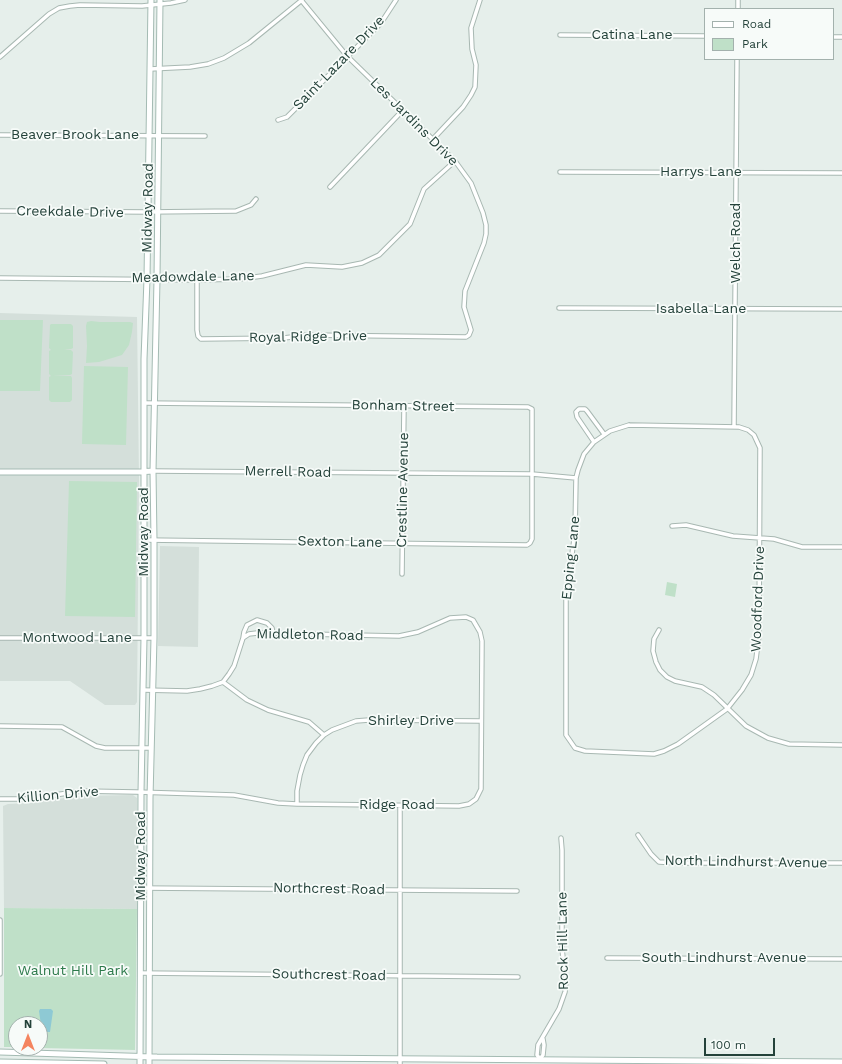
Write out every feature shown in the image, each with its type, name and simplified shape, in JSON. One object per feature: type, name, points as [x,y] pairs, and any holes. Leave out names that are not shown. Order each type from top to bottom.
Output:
[{"type":"main road","name":"Midway Road","points":[[140,1064],[141,748],[145,540],[144,359],[147,279],[151,2]]},
{"type":"main road","name":"Midway Road","points":[[149,1064],[150,793],[154,638],[153,471],[160,2]]},
{"type":"main road","name":"Merrell Road","points":[[0,472],[153,471]]},
{"type":"main road","points":[[144,600],[154,600]]},
{"type":"main road","points":[[140,864],[150,864]]},
{"type":"main road","points":[[48,1053],[400,1061],[842,1062]]},
{"type":"main road","points":[[42,1056],[42,1063]]},
{"type":"main road","points":[[247,1057],[247,1064]]},
{"type":"main road","points":[[0,1062],[104,1064]]},
{"type":"street","points":[[0,57],[49,14],[59,8],[70,6],[142,6],[151,2],[185,0]]},
{"type":"street","points":[[150,69],[190,67],[208,64],[224,58],[249,43],[302,0]]},
{"type":"street","name":"Les Jardins Drive","points":[[302,0],[348,56],[455,161],[471,183],[483,212],[486,225],[484,243],[465,291],[464,307],[471,330]]},
{"type":"street","name":"Saint Lazare Drive","points":[[278,120],[288,117],[381,23],[396,0]]},
{"type":"street","points":[[433,139],[463,107],[475,87],[476,65],[472,49],[471,28],[480,0]]},
{"type":"street","name":"Catina Lane","points":[[560,35],[704,36]]},
{"type":"street","name":"Welch Road","points":[[734,426],[737,60]]},
{"type":"street","points":[[330,187],[403,110]]},
{"type":"street","name":"Beaver Brook Lane","points":[[0,135],[205,136]]},
{"type":"street","name":"Meadowdale Lane","points":[[0,278],[157,280],[240,279],[262,276],[306,265],[342,266],[362,263],[379,255],[410,224],[424,189],[455,161]]},
{"type":"street","name":"Harrys Lane","points":[[560,172],[842,173]]},
{"type":"street","name":"Creekdale Drive","points":[[0,211],[236,211],[251,206],[256,199]]},
{"type":"street","name":"Royal Ridge Drive","points":[[197,280],[197,330],[198,336],[201,339],[284,338],[307,335],[466,337],[469,335],[471,330]]},
{"type":"street","name":"Isabella Lane","points":[[559,308],[842,309]]},
{"type":"street","name":"Bonham Street","points":[[144,402],[528,407],[532,409],[532,539]]},
{"type":"street","name":"Crestline Avenue","points":[[402,574],[402,473],[404,406]]},
{"type":"street","points":[[594,442],[577,417],[576,412],[579,409],[587,410],[604,434]]},
{"type":"street","name":"Epping Lane","points":[[566,727],[566,595],[575,533],[576,478],[584,454],[594,442],[604,434],[629,425],[734,426]]},
{"type":"street","name":"Woodford Drive","points":[[566,727],[566,735],[575,748],[585,751],[654,754],[664,752],[678,744],[727,709],[742,690],[751,675],[756,659],[759,635],[760,448],[757,440],[748,430],[734,426]]},
{"type":"street","name":"Merrell Road","points":[[153,471],[532,474],[576,478]]},
{"type":"street","points":[[672,526],[686,525],[733,536],[774,539],[802,547],[842,547]]},
{"type":"street","name":"Sexton Lane","points":[[145,540],[527,545],[532,539]]},
{"type":"street","name":"Middleton Road","points":[[223,682],[234,666],[243,638],[249,634],[257,632],[399,636],[418,632],[458,616],[473,620],[477,626]]},
{"type":"street","points":[[243,638],[247,625],[257,620],[267,623],[272,628],[273,633]]},
{"type":"street","name":"Ridge Road","points":[[141,792],[234,795],[278,803],[297,804],[459,806],[469,804],[476,799],[481,789],[482,640],[477,626]]},
{"type":"street","points":[[659,630],[654,639],[653,651],[660,670],[667,677],[675,682],[702,687],[714,695],[746,726],[768,738],[789,744],[842,745]]},
{"type":"street","name":"Montwood Lane","points":[[0,638],[154,638]]},
{"type":"street","points":[[143,690],[200,689],[223,682],[247,700],[268,710],[309,722],[324,735]]},
{"type":"street","name":"Shirley Drive","points":[[297,804],[298,785],[307,755],[324,735],[332,730],[344,725],[369,720],[481,721]]},
{"type":"street","points":[[0,726],[62,727],[96,746],[105,748],[151,748]]},
{"type":"street","name":"Killion Drive","points":[[0,799],[27,799],[82,791],[141,792]]},
{"type":"street","points":[[400,806],[400,1061]]},
{"type":"street","name":"North Lindhurst Avenue","points":[[638,835],[651,854],[659,862],[842,863]]},
{"type":"street","name":"Rock Hill Lane","points":[[540,1062],[543,1055],[544,1045],[542,1039],[559,1010],[565,992],[566,982],[562,949],[561,838]]},
{"type":"street","name":"Northcrest Road","points":[[140,888],[517,892]]},
{"type":"street","points":[[0,920],[0,974]]},
{"type":"street","name":"South Lindhurst Avenue","points":[[607,958],[842,959]]},
{"type":"street","name":"Southcrest Road","points":[[140,973],[518,977]]},
{"type":"shaded area","points":[[0,313],[137,317],[139,479],[137,702],[135,705],[105,705],[70,681],[0,681]]},
{"type":"shaded area","points":[[160,546],[199,547],[198,647],[158,646]]},
{"type":"shaded area","points":[[133,795],[137,798],[137,909],[4,908],[3,806],[8,804],[31,803],[78,796]]},
{"type":"green space","points":[[0,320],[43,320],[40,391],[0,391]]},
{"type":"green space","points":[[87,322],[133,323],[129,345],[122,355],[99,362],[86,363],[86,326]]},
{"type":"green space","points":[[51,324],[71,324],[73,326],[73,348],[64,350],[71,350],[73,352],[72,374],[53,376],[71,376],[72,400],[70,402],[51,402],[49,400],[49,377],[51,376],[49,374],[49,351],[51,350],[49,348]]},
{"type":"green space","points":[[84,366],[128,367],[126,445],[82,444]]},
{"type":"green space","points":[[69,481],[137,482],[135,617],[65,616]]},
{"type":"green space","points":[[667,582],[677,584],[675,597],[665,595]]},
{"type":"green space","name":"Walnut Hill Park","points":[[4,908],[137,909],[135,1050],[48,1048],[48,1016],[8,1016],[8,1047],[4,1047]]},
{"type":"water","points":[[40,1009],[51,1009],[53,1011],[50,1032],[48,1032],[48,1016],[40,1016]]}]
